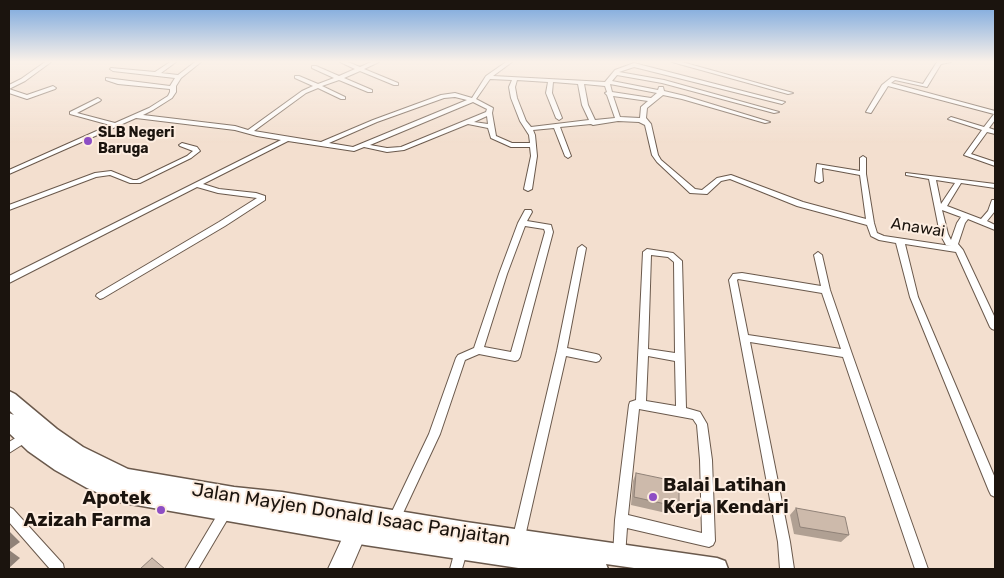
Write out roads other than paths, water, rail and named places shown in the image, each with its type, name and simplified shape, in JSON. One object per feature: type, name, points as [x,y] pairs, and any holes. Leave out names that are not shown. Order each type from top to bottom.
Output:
[{"type":"highway","name":"Jalan Mayjen Donald Isaac Panjaitan","points":[[9,399],[33,432],[62,464],[119,492],[226,512],[278,510],[393,522],[518,541],[556,560],[619,556],[717,569]]},
{"type":"highway","name":"Jalan Mayjen Donald Isaac Panjaitan","points":[[9,421],[128,478],[234,497],[356,533],[556,560],[597,569]]},
{"type":"street","points":[[9,91],[26,97],[51,89]]},
{"type":"street","points":[[9,172],[137,116],[170,97],[173,89]]},
{"type":"street","points":[[249,132],[301,94],[312,89]]},
{"type":"street","points":[[322,89],[343,98]]},
{"type":"street","points":[[365,89],[370,91]]},
{"type":"street","points":[[137,116],[235,128],[287,139],[354,149],[473,100],[480,89]]},
{"type":"street","points":[[512,89],[522,120],[529,129],[533,145],[532,172],[528,189]]},
{"type":"street","points":[[550,89],[553,107],[559,118]]},
{"type":"street","points":[[582,89],[588,114],[593,123]]},
{"type":"street","points":[[608,89],[618,119]]},
{"type":"street","points":[[640,89],[709,105],[767,122]]},
{"type":"street","points":[[661,89],[661,93],[644,107],[643,118],[648,124],[655,155],[659,161],[693,191],[704,192],[719,179],[731,177],[800,204],[870,223],[863,174],[864,158]]},
{"type":"street","points":[[692,89],[776,112]]},
{"type":"street","points":[[709,105],[725,89]]},
{"type":"street","points":[[734,89],[782,102]]},
{"type":"street","points":[[774,89],[790,93]]},
{"type":"street","points":[[869,112],[884,89]]},
{"type":"street","points":[[904,89],[995,115],[967,155],[995,164]]},
{"type":"street","points":[[921,94],[924,89]]},
{"type":"street","points":[[608,93],[652,100]]},
{"type":"street","points":[[322,144],[375,121],[443,96],[455,96],[473,100],[490,108],[493,138],[511,145],[533,145]]},
{"type":"street","points":[[98,100],[72,113],[116,125]]},
{"type":"street","points":[[363,145],[387,150],[398,150],[489,113]]},
{"type":"street","points":[[529,129],[618,119],[645,121]]},
{"type":"street","points":[[951,119],[995,132]]},
{"type":"street","points":[[467,122],[491,127]]},
{"type":"street","points":[[557,127],[568,156]]},
{"type":"street","points":[[9,280],[287,139]]},
{"type":"street","points":[[9,208],[95,176],[111,173],[132,182],[138,182],[189,158],[197,151],[195,148],[182,145]]},
{"type":"street","points":[[819,180],[818,165],[863,174]]},
{"type":"street","points":[[908,174],[995,186]]},
{"type":"street","points":[[932,179],[940,206],[944,234],[949,243],[957,247],[961,223],[966,216]]},
{"type":"street","points":[[940,206],[959,180]]},
{"type":"street","points":[[100,296],[222,224],[262,198],[256,195],[218,191],[197,185]]},
{"type":"street","points":[[982,222],[991,212],[995,202]]},
{"type":"street","points":[[940,206],[995,228]]},
{"type":"street","points":[[478,350],[503,274],[528,212]]},
{"type":"street","points":[[393,522],[434,434],[461,358],[478,350],[515,358],[549,232],[549,228],[545,226],[522,223]]},
{"type":"street","name":"Anawai","points":[[870,223],[874,234],[878,236],[900,241],[957,247],[995,326]]},
{"type":"street","points":[[900,241],[914,296],[995,491]]},
{"type":"street","points":[[518,541],[562,351],[582,248]]},
{"type":"street","points":[[641,404],[647,252],[670,255],[678,261],[681,411]]},
{"type":"street","points":[[818,255],[826,290],[847,354],[922,569]]},
{"type":"street","points":[[786,569],[784,542],[733,280],[736,276],[826,290]]},
{"type":"street","points":[[745,338],[847,354]]},
{"type":"street","points":[[562,351],[596,358]]},
{"type":"street","points":[[644,352],[680,358]]},
{"type":"street","points":[[619,556],[622,520],[633,407],[635,404],[641,404],[696,415],[700,418],[702,424],[706,460],[709,541],[622,520]]},
{"type":"street","points":[[9,448],[33,432]]},
{"type":"street","points":[[191,569],[226,512]]},
{"type":"street","points":[[9,513],[58,569]]},
{"type":"street","points":[[334,569],[356,533]]},
{"type":"street","points":[[344,569],[356,533]]},
{"type":"street","points":[[456,569],[462,548]]},
{"type":"place","name":"SLB Negeri Baruga","points":[[88,141]]},
{"type":"place","name":"Balai Latihan Kerja Kendari","points":[[653,497]]},
{"type":"place","name":"Apotek Azizah Farma","points":[[161,510]]}]
